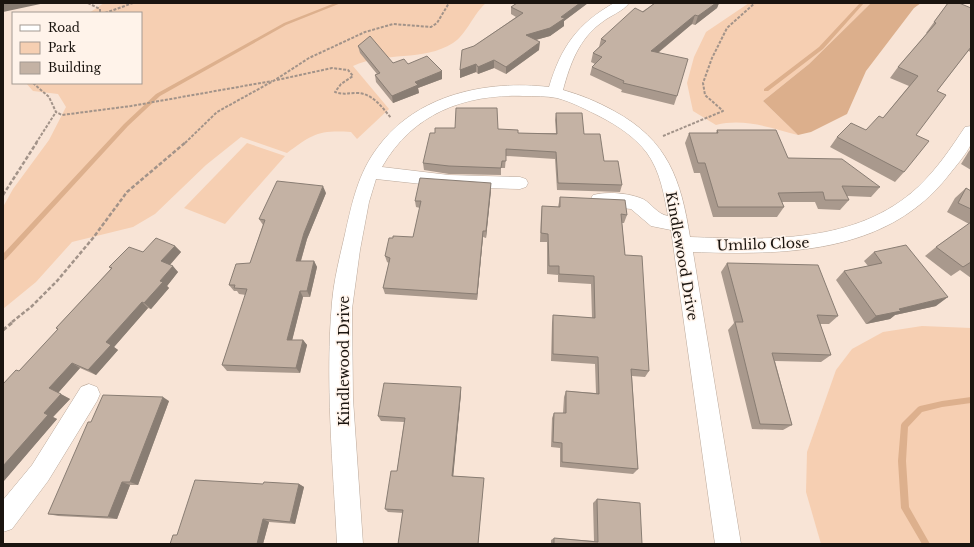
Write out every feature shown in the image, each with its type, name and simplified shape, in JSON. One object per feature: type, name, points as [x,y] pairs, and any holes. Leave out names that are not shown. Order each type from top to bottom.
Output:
[{"type":"street","points":[[555,93],[567,54],[581,34],[599,16],[623,3]]},
{"type":"street","name":"Kindlewood Drive","points":[[350,544],[341,385],[342,304],[349,257],[361,198],[371,172],[387,145],[402,129],[434,106],[458,97],[496,91],[518,90],[555,93],[589,104],[613,116],[635,131],[655,152],[669,177],[679,224],[728,544]]},
{"type":"street","name":"Umlilo Close","points":[[682,244],[740,247],[799,245],[828,240],[865,229],[894,214],[916,199],[935,178],[971,131]]},
{"type":"street","points":[[371,172],[449,181],[520,183]]},
{"type":"street","points":[[582,199],[626,201],[637,204],[657,221],[679,224]]},
{"type":"street","points":[[3,520],[40,473],[89,394]]},
{"type":"path","points":[[88,3],[100,9],[100,12]]},
{"type":"path","points":[[108,12],[133,3]]},
{"type":"path","points":[[3,330],[31,307],[57,281],[93,238],[127,192],[194,135],[217,112],[275,80],[309,58],[365,32],[393,24],[431,27],[437,23],[449,3]]},
{"type":"path","points":[[646,143],[723,111],[705,95],[703,83],[712,58],[728,28],[755,3]]},
{"type":"path","points":[[34,84],[49,97],[56,112],[62,115],[136,105],[248,86],[332,68],[348,70],[352,76],[341,84],[335,92],[342,95],[360,93],[370,96],[402,129]]},
{"type":"path","points":[[3,195],[56,112]]},
{"type":"green space","points":[[104,3],[486,3],[462,35],[453,43],[441,49],[417,55],[365,61],[353,66],[389,109],[357,139],[351,132],[323,133],[310,137],[287,153],[241,137],[206,165],[155,214],[133,227],[72,242],[36,282],[3,309],[3,207],[13,189],[49,140],[66,107],[58,94],[33,91],[27,84],[142,84],[142,12],[90,12]]},
{"type":"green space","points":[[749,3],[871,3],[809,64],[763,101],[798,135],[747,123],[726,123],[716,125],[693,111],[687,83],[694,57],[706,32]]},
{"type":"green space","points":[[247,143],[285,156],[225,224],[184,208]]},
{"type":"green space","points":[[922,326],[971,328],[971,544],[821,544],[806,492],[807,452],[836,370],[852,349],[883,332]]},
{"type":"shaded area","points":[[871,3],[921,3],[914,8],[866,71],[847,114],[811,132],[798,135],[763,101],[809,64]]},
{"type":"building","points":[[517,3],[580,3],[561,17],[565,18],[550,28],[526,35],[540,42],[506,67],[494,60],[478,67],[476,64],[460,70],[462,50],[474,46],[523,13],[511,7]]},
{"type":"building","points":[[655,3],[716,3],[698,16],[695,15],[651,51],[688,59],[677,96],[623,83],[624,81],[592,67],[602,57],[593,53],[606,41],[601,39],[635,8],[643,12]]},
{"type":"building","points":[[948,3],[959,3],[971,8],[971,47],[937,91],[946,95],[916,135],[929,141],[904,172],[837,137],[851,123],[866,130],[879,116],[883,118],[918,76],[898,67],[936,23],[934,22]]},
{"type":"building","points":[[370,36],[393,63],[404,59],[408,64],[427,56],[442,71],[415,82],[418,85],[392,96],[375,75],[380,73],[358,46]]},
{"type":"building","points":[[456,108],[497,108],[498,129],[518,130],[518,133],[557,134],[556,113],[582,113],[584,134],[600,134],[604,161],[618,161],[622,185],[558,183],[556,152],[506,149],[506,161],[502,161],[501,168],[449,166],[423,163],[430,133],[435,133],[435,128],[455,128]]},
{"type":"building","points":[[717,130],[776,130],[788,158],[842,159],[880,187],[842,186],[849,200],[825,200],[823,192],[778,193],[784,207],[718,207],[705,163],[698,163],[689,133],[718,133]]},
{"type":"building","points":[[420,178],[491,183],[486,231],[483,231],[477,294],[383,288],[390,258],[385,256],[389,238],[393,238],[393,236],[413,237],[421,201],[415,201]]},
{"type":"building","points":[[277,181],[323,186],[304,233],[296,261],[314,261],[307,291],[300,291],[287,340],[303,340],[296,368],[222,365],[247,289],[234,288],[235,285],[229,285],[236,264],[250,263],[265,220],[259,219]]},
{"type":"building","points":[[966,188],[971,191],[971,209],[958,203]]},
{"type":"building","points":[[560,197],[625,200],[627,215],[621,214],[625,255],[642,256],[649,371],[631,369],[638,469],[562,462],[562,443],[553,442],[554,413],[566,413],[566,391],[599,394],[598,357],[553,354],[553,315],[595,318],[594,276],[559,274],[559,266],[549,266],[548,234],[541,233],[542,206],[560,207]]},
{"type":"building","points":[[971,222],[971,262],[963,267],[936,247]]},
{"type":"building","points":[[156,238],[175,246],[161,261],[173,266],[160,281],[163,282],[144,303],[142,302],[106,342],[111,345],[88,370],[72,363],[49,388],[61,394],[44,413],[48,415],[3,466],[3,384],[16,370],[19,371],[58,329],[56,328],[112,268],[109,267],[129,247],[143,252]]},
{"type":"building","points":[[906,245],[948,297],[899,309],[901,311],[876,316],[844,271],[882,263],[874,252]]},
{"type":"building","points":[[727,263],[818,265],[838,316],[817,315],[831,355],[772,353],[792,425],[760,424],[735,322],[743,322]]},
{"type":"building","points":[[384,383],[461,387],[452,476],[484,478],[478,544],[398,544],[403,510],[385,509],[391,471],[397,471],[405,418],[378,416]]},
{"type":"building","points":[[103,395],[163,397],[130,482],[122,482],[108,517],[48,514],[88,422],[91,422]]},
{"type":"building","points":[[195,480],[263,484],[264,482],[299,484],[290,522],[263,519],[257,544],[170,544],[173,535],[177,535]]},
{"type":"building","points":[[597,499],[640,503],[642,544],[554,544],[554,538],[598,542]]},
{"type":"waterway","points":[[3,258],[126,125],[158,95],[285,24],[339,3]]},
{"type":"waterway","points":[[766,90],[821,48],[862,3]]},
{"type":"waterway","points":[[926,544],[905,508],[902,461],[905,425],[920,409],[971,400]]}]
